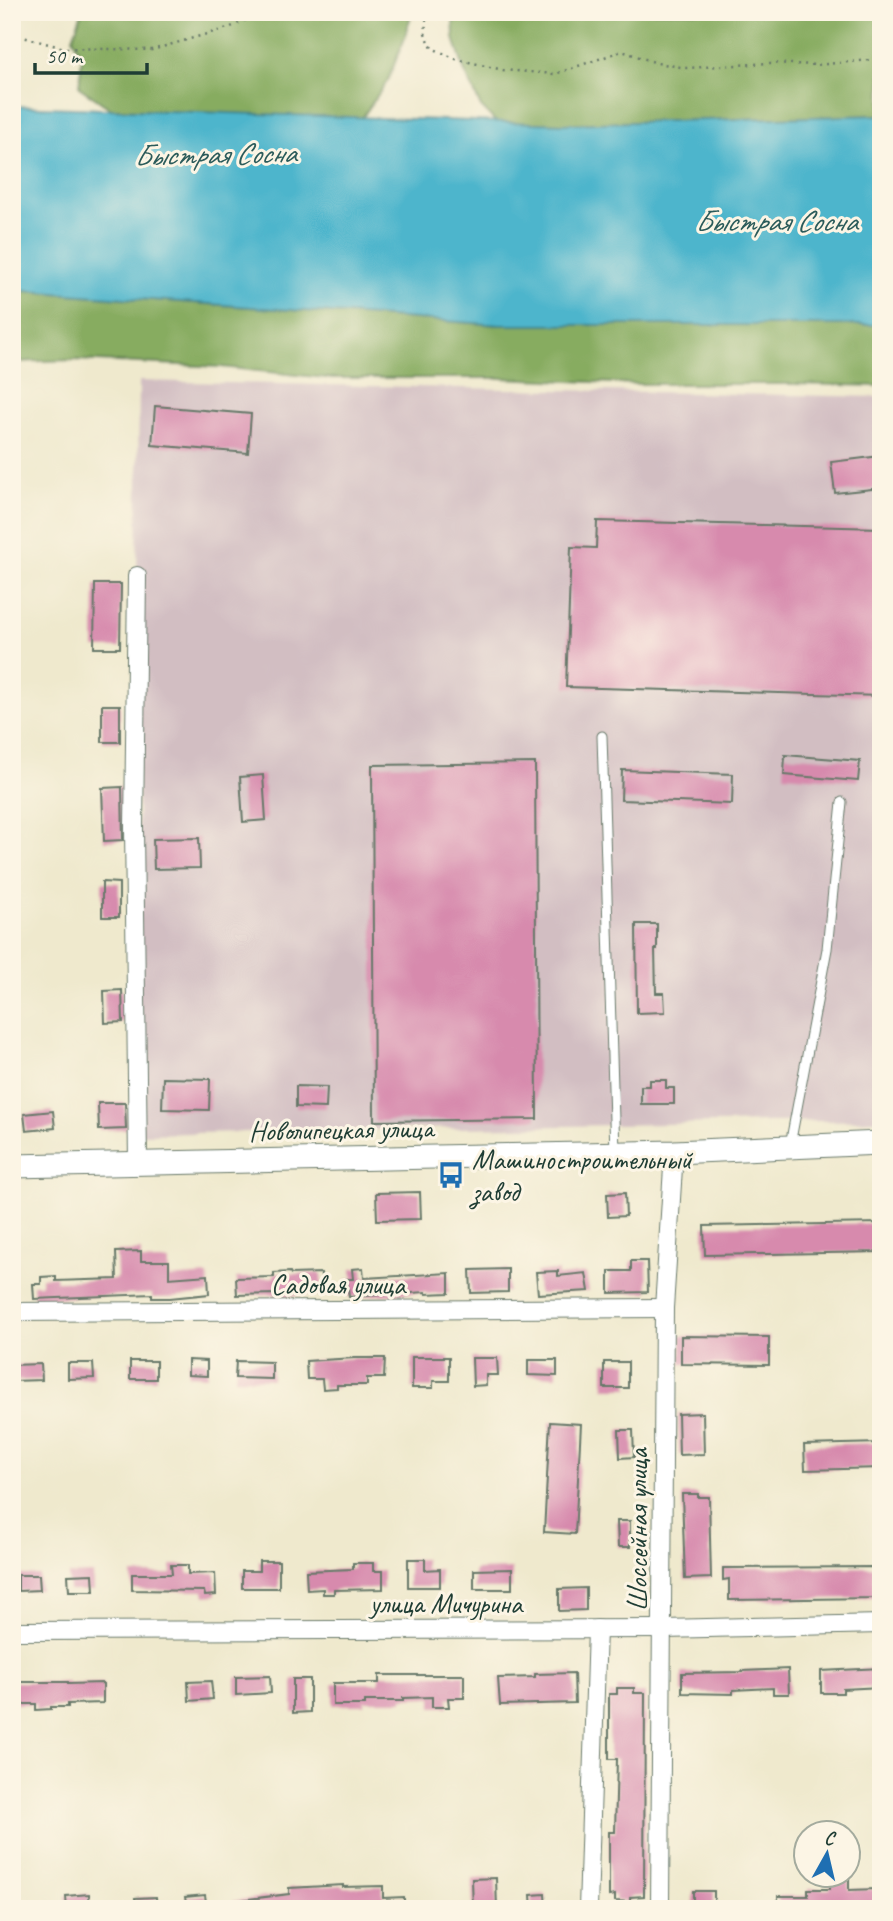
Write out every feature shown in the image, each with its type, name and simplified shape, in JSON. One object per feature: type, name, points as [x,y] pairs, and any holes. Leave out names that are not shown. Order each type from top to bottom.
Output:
[{"type":"street","points":[[137,576],[134,828],[138,1163]]},
{"type":"street","name":"Новолипецкая улица","points":[[12,1166],[615,1154],[881,1143]]},
{"type":"street","name":"Шоссейная улица","points":[[660,1909],[664,1308],[674,1152]]},
{"type":"street","name":"Садовая улица","points":[[12,1312],[664,1308]]},
{"type":"street","name":"улица Мичурина","points":[[12,1631],[663,1629],[881,1625]]},
{"type":"street","points":[[588,1909],[597,1629]]},
{"type":"lane","points":[[602,736],[615,1154]]},
{"type":"lane","points":[[789,1147],[827,949],[842,802]]},
{"type":"path","points":[[12,36],[64,48],[152,50],[231,27],[262,12]]},
{"type":"path","points":[[427,12],[425,33],[432,48],[456,59],[503,70],[555,74],[622,51],[657,63],[687,68],[770,63],[816,65],[881,59]]},
{"type":"shaded area","points":[[139,381],[881,397],[881,1120],[139,1134]]},
{"type":"green space","points":[[82,12],[412,12],[388,80],[362,118],[111,109],[79,87],[82,58],[73,38]]},
{"type":"green space","points":[[453,12],[881,12],[881,115],[564,124],[496,122],[481,107],[464,70],[454,38]]},
{"type":"green space","points":[[12,290],[500,325],[881,325],[881,386],[638,384],[501,378],[326,378],[221,367],[76,360],[12,362]]},
{"type":"water","name":"Быстрая Сосна","points":[[12,106],[564,124],[881,115],[881,325],[500,325],[12,290]]},
{"type":"building","points":[[155,406],[251,414],[248,453],[152,445]]},
{"type":"building","points":[[881,456],[881,488],[835,493],[831,462]]},
{"type":"building","points":[[597,521],[881,528],[881,696],[566,687],[571,547],[596,548]]},
{"type":"building","points":[[95,584],[121,584],[120,648],[94,648]]},
{"type":"building","points":[[102,705],[120,705],[120,742],[102,742]]},
{"type":"building","points":[[785,755],[860,761],[858,781],[784,775]]},
{"type":"building","points":[[535,763],[537,1119],[374,1121],[372,765]]},
{"type":"building","points":[[622,770],[733,774],[732,804],[621,800]]},
{"type":"building","points":[[263,775],[266,820],[243,822],[240,777]]},
{"type":"building","points":[[122,787],[123,840],[104,841],[102,788]]},
{"type":"building","points":[[199,838],[200,868],[154,869],[153,839]]},
{"type":"building","points":[[102,882],[119,883],[119,917],[102,917]]},
{"type":"building","points":[[636,924],[657,924],[656,993],[664,993],[665,1012],[637,1013]]},
{"type":"building","points":[[122,990],[123,1022],[105,1023],[104,991]]},
{"type":"building","points":[[163,1078],[210,1079],[209,1110],[162,1109]]},
{"type":"building","points":[[650,1080],[666,1080],[666,1088],[674,1088],[674,1104],[641,1104],[641,1086],[650,1086]]},
{"type":"building","points":[[296,1086],[327,1087],[326,1108],[296,1107]]},
{"type":"building","points":[[98,1103],[125,1103],[126,1129],[99,1130]]},
{"type":"building","points":[[53,1111],[55,1128],[26,1131],[24,1114]]},
{"type":"building","points":[[420,1192],[421,1219],[377,1220],[376,1193]]},
{"type":"building","points":[[625,1193],[626,1216],[608,1217],[607,1194]]},
{"type":"building","points":[[881,1223],[881,1252],[705,1255],[704,1226]]},
{"type":"building","points":[[141,1251],[141,1261],[169,1261],[169,1278],[208,1275],[209,1294],[170,1298],[152,1298],[152,1294],[34,1299],[33,1284],[41,1284],[41,1277],[56,1276],[56,1281],[117,1279],[116,1252]]},
{"type":"building","points":[[631,1261],[647,1261],[648,1292],[609,1293],[609,1271],[631,1271]]},
{"type":"building","points":[[363,1268],[364,1278],[449,1273],[449,1293],[349,1297],[347,1279],[353,1279],[352,1269]]},
{"type":"building","points":[[508,1269],[508,1292],[471,1293],[470,1270]]},
{"type":"building","points":[[558,1271],[558,1276],[586,1273],[589,1291],[538,1294],[536,1272]]},
{"type":"building","points":[[274,1273],[321,1273],[322,1293],[276,1297],[275,1294],[237,1295],[236,1278],[274,1277]]},
{"type":"building","points":[[681,1336],[769,1337],[769,1365],[681,1364]]},
{"type":"building","points":[[412,1357],[449,1357],[449,1381],[433,1381],[433,1388],[412,1388]]},
{"type":"building","points":[[385,1358],[384,1378],[367,1378],[367,1385],[337,1385],[337,1388],[323,1389],[322,1379],[307,1379],[306,1361]]},
{"type":"building","points":[[472,1358],[497,1358],[498,1375],[486,1375],[486,1385],[473,1386]]},
{"type":"building","points":[[188,1360],[207,1361],[207,1376],[188,1375]]},
{"type":"building","points":[[528,1360],[557,1360],[557,1376],[528,1375]]},
{"type":"building","points":[[130,1361],[156,1361],[156,1379],[130,1379]]},
{"type":"building","points":[[236,1361],[272,1362],[272,1379],[235,1378]]},
{"type":"building","points":[[604,1362],[628,1362],[628,1388],[604,1388]]},
{"type":"building","points":[[68,1363],[93,1363],[94,1378],[68,1379]]},
{"type":"building","points":[[41,1364],[42,1380],[12,1381],[12,1365]]},
{"type":"building","points":[[703,1413],[704,1454],[679,1455],[678,1414]]},
{"type":"building","points":[[550,1422],[581,1424],[575,1534],[544,1532]]},
{"type":"building","points":[[619,1430],[633,1430],[634,1457],[620,1458]]},
{"type":"building","points":[[881,1443],[881,1468],[805,1470],[804,1445]]},
{"type":"building","points":[[682,1494],[709,1497],[711,1578],[685,1579]]},
{"type":"building","points":[[617,1521],[630,1521],[630,1547],[618,1547]]},
{"type":"building","points":[[408,1559],[425,1559],[425,1570],[440,1569],[440,1587],[408,1587]]},
{"type":"building","points":[[259,1561],[279,1561],[279,1588],[242,1588],[242,1571],[259,1571]]},
{"type":"building","points":[[353,1563],[373,1563],[373,1571],[383,1571],[383,1589],[334,1590],[334,1594],[323,1594],[323,1589],[307,1590],[306,1571],[353,1569]]},
{"type":"building","points":[[171,1565],[188,1565],[188,1574],[215,1573],[216,1595],[205,1596],[204,1591],[132,1590],[132,1574],[172,1574]]},
{"type":"building","points":[[873,1567],[874,1598],[729,1600],[729,1579],[723,1580],[723,1568]]},
{"type":"building","points":[[512,1569],[512,1589],[474,1589],[474,1570]]},
{"type":"building","points":[[93,1574],[94,1591],[69,1591],[68,1575]]},
{"type":"building","points":[[18,1575],[39,1575],[40,1590],[18,1591]]},
{"type":"building","points":[[586,1588],[586,1610],[559,1611],[559,1589]]},
{"type":"building","points":[[881,1668],[881,1687],[843,1689],[843,1693],[821,1693],[821,1671]]},
{"type":"building","points":[[788,1669],[789,1694],[773,1694],[773,1688],[733,1690],[733,1694],[682,1693],[682,1673]]},
{"type":"building","points":[[574,1673],[575,1703],[500,1705],[498,1678]]},
{"type":"building","points":[[379,1675],[464,1675],[464,1698],[448,1698],[449,1707],[432,1707],[432,1697],[403,1698],[403,1701],[365,1701],[365,1705],[333,1705],[333,1683],[379,1683]]},
{"type":"building","points":[[270,1676],[271,1693],[236,1695],[236,1677]]},
{"type":"building","points":[[293,1679],[310,1679],[310,1712],[293,1713]]},
{"type":"building","points":[[211,1681],[213,1699],[189,1701],[188,1682]]},
{"type":"building","points":[[12,1682],[103,1683],[103,1703],[68,1704],[68,1707],[36,1710],[36,1704],[12,1704]]},
{"type":"building","points":[[617,1688],[634,1688],[634,1693],[645,1693],[644,1896],[630,1897],[630,1902],[615,1901],[615,1895],[609,1896],[609,1832],[615,1832],[617,1759],[609,1759],[609,1694],[617,1694]]},
{"type":"building","points":[[496,1878],[497,1909],[473,1909],[472,1879]]},
{"type":"building","points":[[383,1886],[383,1898],[404,1897],[404,1909],[233,1909],[233,1901],[289,1894],[289,1888]]},
{"type":"building","points":[[877,1889],[877,1909],[778,1909],[778,1896],[808,1896],[808,1890]]},
{"type":"building","points":[[693,1891],[714,1891],[714,1909],[693,1909]]},
{"type":"building","points":[[89,1894],[90,1909],[67,1909],[66,1896]]},
{"type":"building","points":[[545,1894],[546,1909],[532,1909],[531,1895]]},
{"type":"building","points":[[205,1895],[207,1909],[187,1909],[185,1897]]},
{"type":"building","points":[[156,1897],[157,1909],[136,1909],[135,1898]]},
{"type":"place","name":"Машиностроительный завод","points":[[451,1175]]}]
